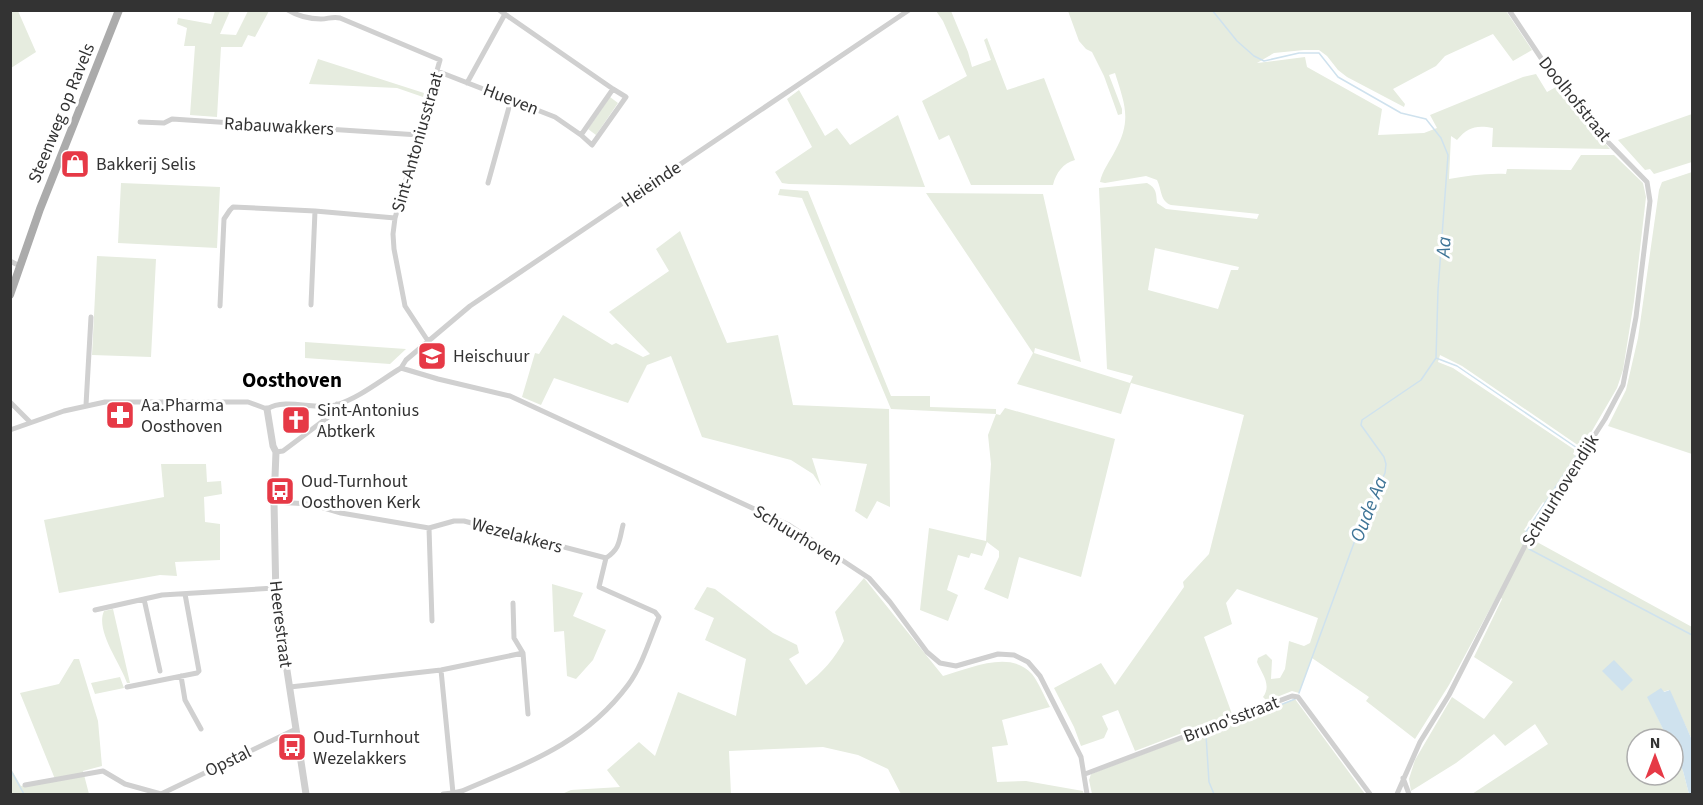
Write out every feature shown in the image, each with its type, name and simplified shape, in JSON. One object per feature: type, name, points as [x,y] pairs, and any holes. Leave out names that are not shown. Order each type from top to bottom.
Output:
[{"type":"main road","name":"Steenweg op Ravels","points":[[10,295],[75,118],[119,10]]},
{"type":"street","name":"Sint-Antoniusstraat","points":[[288,10],[300,16],[322,19],[334,13],[440,60],[395,218],[393,234],[405,306],[428,341]]},
{"type":"street","name":"Heieinde","points":[[337,404],[401,368],[406,360],[470,306],[909,10]]},
{"type":"street","name":"Doolhofstraat","points":[[1509,10],[1545,64],[1602,136],[1647,182]]},
{"type":"street","points":[[467,83],[502,12],[626,97],[592,145],[581,135],[613,89]]},
{"type":"street","name":"Hueven","points":[[437,71],[555,117],[581,135]]},
{"type":"street","points":[[488,183],[511,100]]},
{"type":"street","name":"Rabauwakkers","points":[[140,122],[164,123],[172,119],[419,135]]},
{"type":"street","name":"Schuurhovendijk","points":[[1396,795],[1420,742],[1449,695],[1531,534],[1605,419],[1623,385],[1636,317],[1650,201],[1647,182]]},
{"type":"street","points":[[220,306],[224,219],[230,210],[240,207],[395,218]]},
{"type":"street","points":[[311,305],[315,211]]},
{"type":"street","points":[[10,261],[20,266]]},
{"type":"street","points":[[86,405],[91,317]]},
{"type":"street","name":"Schuurhoven","points":[[401,368],[510,396],[789,525],[868,578],[890,602],[927,652],[940,663],[956,666],[998,654],[1014,655],[1028,662],[1040,676],[1081,757],[1087,795]]},
{"type":"street","points":[[10,430],[86,405],[118,401],[248,402],[267,409],[278,405],[337,404],[332,415],[283,452],[276,452]]},
{"type":"street","points":[[10,402],[30,422]]},
{"type":"street","name":"Heerestraat","points":[[267,409],[276,452],[274,502],[279,624],[306,795]]},
{"type":"street","name":"Wezelakkers","points":[[274,502],[310,504],[340,513],[429,528],[454,521],[464,521],[606,558]]},
{"type":"street","points":[[443,795],[462,791],[549,754],[591,726],[629,684],[659,617],[655,612],[599,587],[606,558],[618,547],[623,525]]},
{"type":"street","points":[[429,528],[432,621]]},
{"type":"street","points":[[95,610],[162,595],[276,588]]},
{"type":"street","points":[[127,687],[197,673],[200,667],[185,594]]},
{"type":"street","points":[[144,599],[160,671]]},
{"type":"street","points":[[513,603],[514,638],[523,653],[528,714]]},
{"type":"street","points":[[290,687],[441,670],[523,653]]},
{"type":"street","points":[[441,670],[453,793]]},
{"type":"street","points":[[181,676],[185,700],[201,729]]},
{"type":"street","name":"Bruno'sstraat","points":[[1085,774],[1292,696],[1298,697],[1370,795]]},
{"type":"street","name":"Opstal","points":[[25,785],[103,771],[125,784],[161,794],[296,729]]},
{"type":"street","points":[[1403,778],[1409,795]]},
{"type":"shaded area","points":[[11,10],[18,11],[36,52],[11,68]]},
{"type":"shaded area","points":[[215,11],[230,11],[220,34],[236,35],[248,11],[269,11],[255,37],[248,35],[242,47],[221,47],[217,117],[190,115],[195,46],[184,46],[187,28],[177,24],[178,18],[211,24]]},
{"type":"shaded area","points":[[936,11],[951,11],[972,67],[991,60],[984,40],[987,38],[1007,90],[1044,78],[1075,160],[1067,163],[1061,169],[1053,185],[971,185],[949,135],[939,140],[922,101],[967,76],[943,21]]},
{"type":"shaded area","points":[[1068,11],[1506,11],[1532,50],[1513,61],[1493,34],[1445,56],[1436,66],[1393,89],[1405,104],[1404,107],[1347,77],[1319,50],[1274,53],[1257,63],[1305,57],[1307,67],[1382,109],[1378,135],[1424,133],[1437,128],[1430,115],[1523,77],[1536,74],[1547,92],[1556,87],[1610,149],[1492,147],[1493,128],[1477,127],[1465,132],[1457,140],[1451,136],[1449,179],[1484,174],[1506,174],[1507,169],[1571,170],[1581,155],[1614,155],[1643,183],[1646,197],[1634,301],[1623,370],[1617,388],[1582,448],[1462,366],[1440,355],[1438,362],[1453,368],[1575,450],[1573,454],[1586,461],[1556,510],[1543,502],[1524,530],[1539,536],[1537,542],[1692,627],[1692,740],[1669,690],[1648,697],[1662,727],[1625,727],[1625,787],[1685,787],[1685,779],[1689,794],[1472,794],[1548,744],[1535,724],[1505,746],[1494,734],[1456,763],[1411,791],[1409,779],[1415,760],[1452,697],[1484,719],[1513,682],[1474,657],[1502,599],[1498,594],[1449,685],[1415,739],[1366,701],[1369,697],[1312,658],[1299,693],[1292,691],[1267,701],[1263,697],[1267,688],[1257,662],[1258,658],[1266,654],[1272,660],[1271,679],[1280,678],[1285,669],[1289,641],[1304,646],[1310,643],[1318,618],[1237,589],[1226,603],[1232,624],[1204,637],[1232,714],[1135,751],[1118,710],[1102,716],[1108,729],[1104,738],[1081,746],[1054,688],[1101,663],[1115,685],[1184,587],[1183,582],[1209,554],[1244,415],[1131,383],[1121,414],[1017,384],[1033,353],[926,193],[1043,194],[1081,362],[1035,348],[1034,353],[1130,383],[1133,376],[1107,369],[1099,188],[1147,183],[1154,189],[1157,203],[1166,209],[1257,219],[1259,214],[1171,205],[1163,198],[1157,180],[1146,176],[1100,182],[1124,130],[1125,112],[1115,73],[1109,75],[1122,109],[1122,114],[1118,115],[1104,76],[1092,52],[1079,41]],"holes":[[[1155,248],[1239,267],[1238,270],[1231,270],[1218,309],[1148,290]]]},
{"type":"shaded area","points":[[318,59],[424,93],[423,97],[397,88],[309,84]]},
{"type":"shaded area","points":[[799,90],[825,136],[837,128],[850,145],[898,115],[925,187],[782,183],[775,172],[812,147],[787,99]]},
{"type":"shaded area","points":[[610,97],[618,103],[596,135],[588,129]]},
{"type":"shaded area","points":[[1692,114],[1692,162],[1654,174],[1650,169],[1645,170],[1618,140]]},
{"type":"shaded area","points":[[1692,172],[1692,454],[1608,426],[1626,390],[1638,338],[1659,190],[1662,182]]},
{"type":"shaded area","points":[[121,183],[220,187],[217,248],[118,243]]},
{"type":"shaded area","points":[[780,189],[808,191],[891,396],[930,396],[930,407],[996,409],[996,414],[891,409],[802,198],[778,195]]},
{"type":"shaded area","points":[[680,231],[727,343],[778,335],[793,405],[889,409],[890,507],[877,501],[867,519],[855,511],[867,464],[812,458],[821,486],[813,474],[791,460],[702,437],[671,356],[647,365],[628,403],[554,378],[541,405],[522,397],[535,353],[539,354],[563,315],[612,345],[616,343],[643,357],[650,354],[609,312],[669,271],[656,249]]},
{"type":"shaded area","points":[[97,256],[156,259],[151,357],[92,355]]},
{"type":"shaded area","points":[[305,342],[406,349],[390,364],[305,358]]},
{"type":"shaded area","points":[[1005,408],[1115,439],[1081,577],[1019,557],[1008,599],[984,589],[999,557],[999,551],[987,542],[982,556],[971,553],[969,558],[958,555],[947,590],[958,595],[948,621],[920,610],[929,528],[986,541],[991,464],[988,435],[996,414],[1000,415]]},
{"type":"shaded area","points":[[161,464],[206,464],[207,482],[221,481],[222,494],[204,497],[205,522],[220,524],[220,560],[175,562],[177,576],[160,575],[59,593],[44,520],[164,497]]},
{"type":"shaded area","points":[[864,578],[943,676],[989,663],[1001,662],[1023,667],[1035,678],[1050,707],[1002,720],[1008,745],[992,747],[997,782],[1026,781],[1083,791],[1084,794],[901,794],[888,769],[858,755],[823,747],[729,751],[731,794],[562,794],[571,790],[620,787],[607,770],[639,742],[655,756],[678,692],[736,716],[746,659],[705,640],[714,618],[694,609],[707,587],[715,589],[773,633],[797,645],[799,653],[789,659],[806,685],[828,665],[844,641],[835,612]]},
{"type":"shaded area","points":[[552,584],[583,593],[573,616],[606,630],[593,660],[576,679],[567,676],[564,631],[554,632]]},
{"type":"shaded area","points":[[113,609],[130,683],[127,683],[103,628],[104,611]]},
{"type":"shaded area","points":[[74,659],[79,659],[98,721],[102,766],[83,771],[89,794],[11,794],[10,767],[21,786],[55,779],[20,693],[59,684]]},
{"type":"shaded area","points":[[120,677],[124,688],[95,694],[91,683]]},
{"type":"shaded area","points":[[1295,699],[1365,794],[1092,794],[1089,780],[1091,774],[1202,732],[1206,735]]},
{"type":"water","points":[[1614,660],[1633,680],[1622,691],[1602,671]]},
{"type":"water","points":[[1661,688],[1664,692],[1670,690],[1692,740],[1692,794],[1689,794],[1685,779],[1685,727],[1662,727],[1647,697]]},
{"type":"waterway","name":"Aa","points":[[1212,10],[1237,41],[1254,56],[1264,61],[1299,53],[1319,53],[1338,77],[1401,113],[1426,119],[1441,138],[1448,155],[1438,290],[1436,358],[1457,366],[1580,450],[1522,538],[1522,543]]},
{"type":"waterway","name":"Oude Aa","points":[[1299,693],[1362,521],[1385,473],[1384,457],[1361,425],[1362,420],[1421,380],[1436,358]]},
{"type":"waterway","name":"Aa","points":[[1529,549],[1692,635]]},
{"type":"waterway","name":"Oude Aa","points":[[1214,794],[1209,782],[1206,735],[1295,699]]},
{"type":"waterway","points":[[10,769],[24,794]]},
{"type":"place","name":"Bakkerij Selis","points":[[75,164]]},
{"type":"place","name":"Heischuur","points":[[432,356]]},
{"type":"place","name":"Aa.Pharma Oosthoven","points":[[120,415]]},
{"type":"place","name":"Sint-Antonius Abtkerk","points":[[296,420]]},
{"type":"place","name":"Oud-Turnhout Oosthoven Kerk","points":[[280,491]]},
{"type":"place","name":"Oud-Turnhout Wezelakkers","points":[[292,747]]},
{"type":"district","name":"Oosthoven","points":[[292,380]]}]
